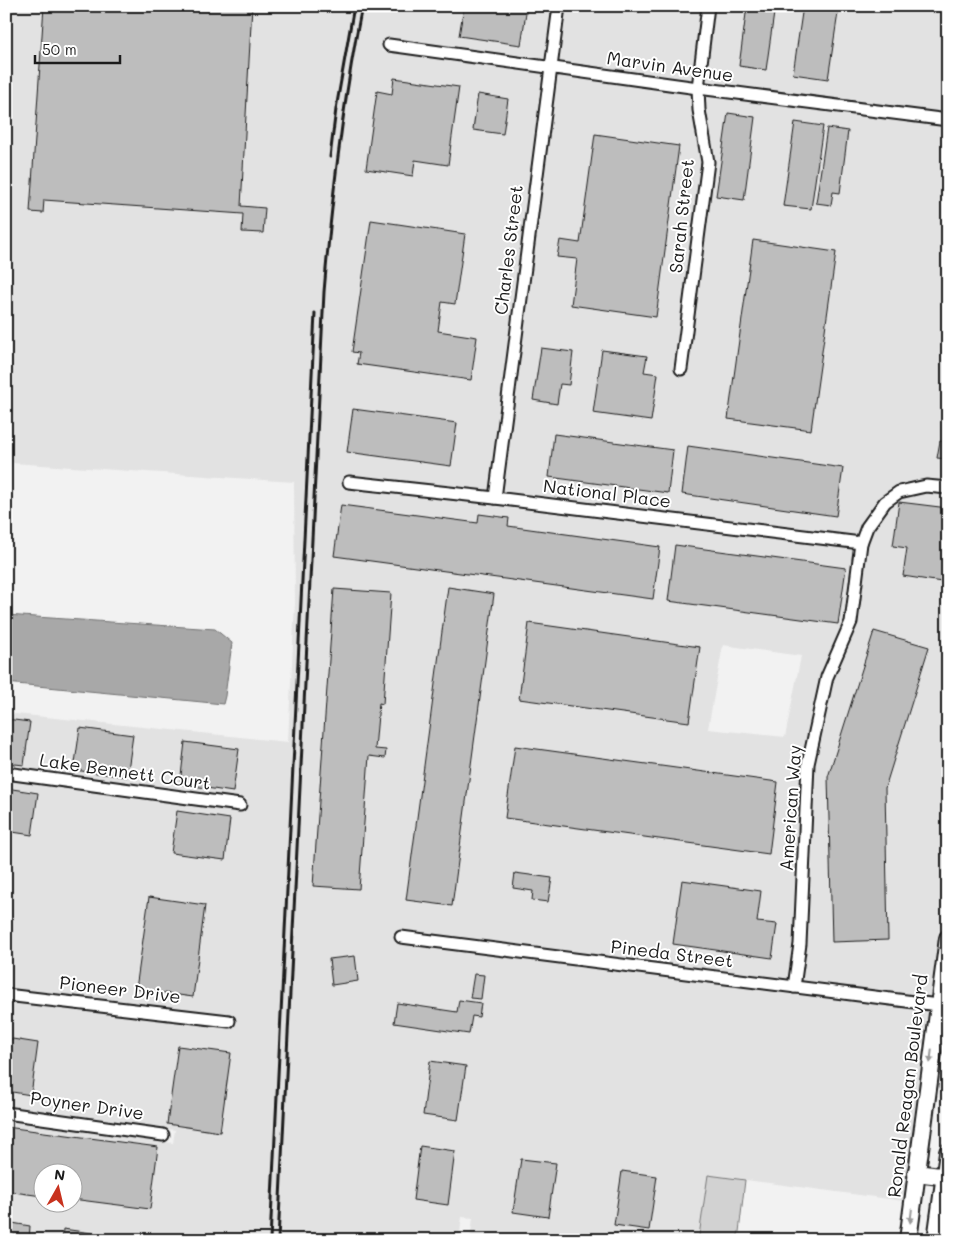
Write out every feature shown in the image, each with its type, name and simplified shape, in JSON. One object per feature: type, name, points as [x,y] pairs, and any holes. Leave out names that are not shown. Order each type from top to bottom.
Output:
[{"type":"main road","name":"Ronald Reagan Boulevard","points":[[908,1240],[948,938]]},
{"type":"main road","points":[[936,1240],[945,1198],[948,1152]]},
{"type":"main road","points":[[916,1173],[946,1177]]},
{"type":"main road","points":[[914,1193],[945,1198]]},
{"type":"street","name":"Charles Street","points":[[495,498],[559,6]]},
{"type":"street","name":"Sarah Street","points":[[681,369],[708,162],[699,110],[698,88],[708,6]]},
{"type":"street","name":"Marvin Avenue","points":[[389,45],[698,88],[948,120]]},
{"type":"street","name":"National Place","points":[[349,482],[861,543]]},
{"type":"street","name":"American Way","points":[[794,987],[800,944],[808,764],[827,677],[851,622],[861,543],[867,527],[885,502],[899,492],[926,486],[948,488]]},
{"type":"street","name":"Lake Bennett Court","points":[[6,773],[240,805]]},
{"type":"street","name":"Pineda Street","points":[[402,937],[938,1005]]},
{"type":"street","name":"Pioneer Drive","points":[[6,995],[229,1021]]},
{"type":"street","name":"Poyner Drive","points":[[6,1113],[163,1135]]},
{"type":"shaded area","points":[[6,6],[553,6],[547,61],[384,38],[382,51],[545,74],[490,491],[344,475],[342,488],[854,549],[846,621],[822,675],[802,763],[794,944],[789,980],[397,930],[395,943],[928,1010],[904,1201],[709,1175],[699,1236],[696,1240],[470,1240],[473,1218],[462,1217],[459,1240],[6,1240],[6,1120],[173,1143],[175,1130],[6,1106],[6,1001],[233,1028],[235,1015],[6,988],[6,780],[245,812],[247,799],[6,767],[6,713],[288,742],[295,603],[294,482],[12,463],[6,492],[9,401],[6,360]],"holes":[[[723,645],[801,656],[785,737],[708,729]]]},
{"type":"shaded area","points":[[565,6],[702,6],[693,81],[558,62]]},
{"type":"shaded area","points":[[714,6],[948,6],[948,114],[704,82]]},
{"type":"shaded area","points":[[557,76],[692,94],[693,112],[702,163],[675,375],[686,376],[714,163],[704,96],[948,127],[948,482],[927,479],[896,486],[881,498],[863,522],[857,536],[502,492]]},
{"type":"shaded area","points":[[926,493],[948,495],[948,871],[930,997],[800,981],[806,944],[813,765],[833,679],[857,623],[867,545],[872,530],[889,507],[901,498]]},
{"type":"shaded area","points":[[6,615],[215,629],[232,643],[223,704],[6,683]]},
{"type":"shaded area","points":[[708,1175],[745,1180],[739,1232],[736,1240],[696,1240],[699,1236]]},
{"type":"building","points":[[44,6],[252,6],[241,206],[265,208],[263,233],[242,232],[243,214],[44,200],[43,213],[30,212]]},
{"type":"building","points":[[464,6],[527,6],[521,45],[459,36]]},
{"type":"building","points":[[602,6],[641,6],[640,12]]},
{"type":"building","points":[[747,6],[775,6],[766,70],[739,66]]},
{"type":"building","points":[[803,6],[839,6],[828,79],[793,74]]},
{"type":"building","points":[[6,23],[11,23],[7,70],[6,69]]},
{"type":"building","points":[[394,78],[459,87],[448,165],[415,160],[413,176],[366,169],[377,91],[392,94]]},
{"type":"building","points":[[478,94],[508,99],[503,134],[473,130]]},
{"type":"building","points":[[728,113],[755,117],[744,200],[716,196]]},
{"type":"building","points":[[795,122],[823,126],[811,209],[783,206]]},
{"type":"building","points":[[827,128],[848,131],[840,193],[833,192],[831,205],[816,203]]},
{"type":"building","points":[[595,134],[679,146],[656,317],[571,305],[577,259],[557,257],[560,240],[580,243]]},
{"type":"building","points":[[371,220],[465,234],[455,304],[442,302],[438,331],[477,337],[471,380],[357,364],[359,353],[352,352]]},
{"type":"building","points":[[753,240],[836,252],[811,430],[728,419]]},
{"type":"building","points":[[541,348],[573,352],[569,385],[560,384],[557,404],[533,400]]},
{"type":"building","points":[[602,350],[647,356],[644,372],[658,374],[651,421],[593,413]]},
{"type":"building","points":[[353,409],[457,423],[451,466],[347,452]]},
{"type":"building","points":[[554,434],[673,450],[668,493],[549,477]]},
{"type":"building","points":[[940,441],[948,442],[948,459],[937,458]]},
{"type":"building","points":[[688,446],[843,468],[836,516],[682,494]]},
{"type":"building","points":[[899,502],[948,508],[948,583],[903,576],[907,548],[893,546]]},
{"type":"building","points":[[341,505],[478,523],[479,514],[509,518],[508,526],[660,547],[653,599],[334,556]]},
{"type":"building","points":[[675,545],[846,568],[838,624],[668,601]]},
{"type":"building","points":[[448,587],[494,594],[452,906],[406,900]]},
{"type":"building","points":[[334,589],[391,593],[383,704],[379,703],[375,749],[386,750],[385,758],[369,756],[359,889],[313,886]]},
{"type":"building","points":[[529,623],[700,647],[689,722],[519,699]]},
{"type":"building","points":[[874,631],[929,647],[885,788],[888,940],[832,942],[828,777]]},
{"type":"building","points":[[6,719],[30,722],[24,765],[6,763]]},
{"type":"building","points":[[80,728],[133,735],[127,777],[74,770]]},
{"type":"building","points":[[185,742],[239,749],[233,792],[180,784]]},
{"type":"building","points":[[515,746],[778,782],[769,854],[505,818]]},
{"type":"building","points":[[6,788],[38,793],[32,835],[6,831]]},
{"type":"building","points":[[177,811],[230,819],[225,860],[171,853]]},
{"type":"building","points":[[515,873],[552,878],[548,902],[532,900],[533,891],[513,888]]},
{"type":"building","points":[[682,880],[761,891],[757,922],[777,924],[772,958],[673,944]]},
{"type":"building","points":[[149,897],[205,905],[193,997],[136,989]]},
{"type":"building","points":[[355,956],[358,981],[332,985],[329,959]]},
{"type":"building","points":[[474,974],[484,975],[481,999],[470,998]]},
{"type":"building","points":[[459,1000],[481,1003],[479,1017],[472,1016],[469,1034],[394,1023],[397,1003],[457,1012]]},
{"type":"building","points":[[6,1038],[38,1043],[31,1095],[6,1091]]},
{"type":"building","points":[[178,1046],[231,1053],[220,1132],[167,1124]]},
{"type":"building","points":[[430,1061],[466,1066],[458,1120],[423,1115]]},
{"type":"building","points":[[6,1127],[158,1147],[150,1209],[82,1200],[82,1164],[32,1164],[32,1195],[6,1191]]},
{"type":"building","points":[[420,1146],[455,1151],[448,1205],[413,1200]]},
{"type":"building","points":[[521,1159],[556,1163],[548,1217],[513,1212]]},
{"type":"building","points":[[622,1171],[657,1176],[649,1230],[614,1225]]},
{"type":"building","points":[[6,1222],[30,1226],[29,1240],[6,1240]]},
{"type":"building","points":[[63,1229],[142,1240],[62,1240]]},
{"type":"railway","points":[[330,157],[336,109],[354,6]]},
{"type":"railway","points":[[278,1240],[324,292],[339,149],[349,77],[362,6]]},
{"type":"railway","points":[[270,1240],[315,313]]}]
